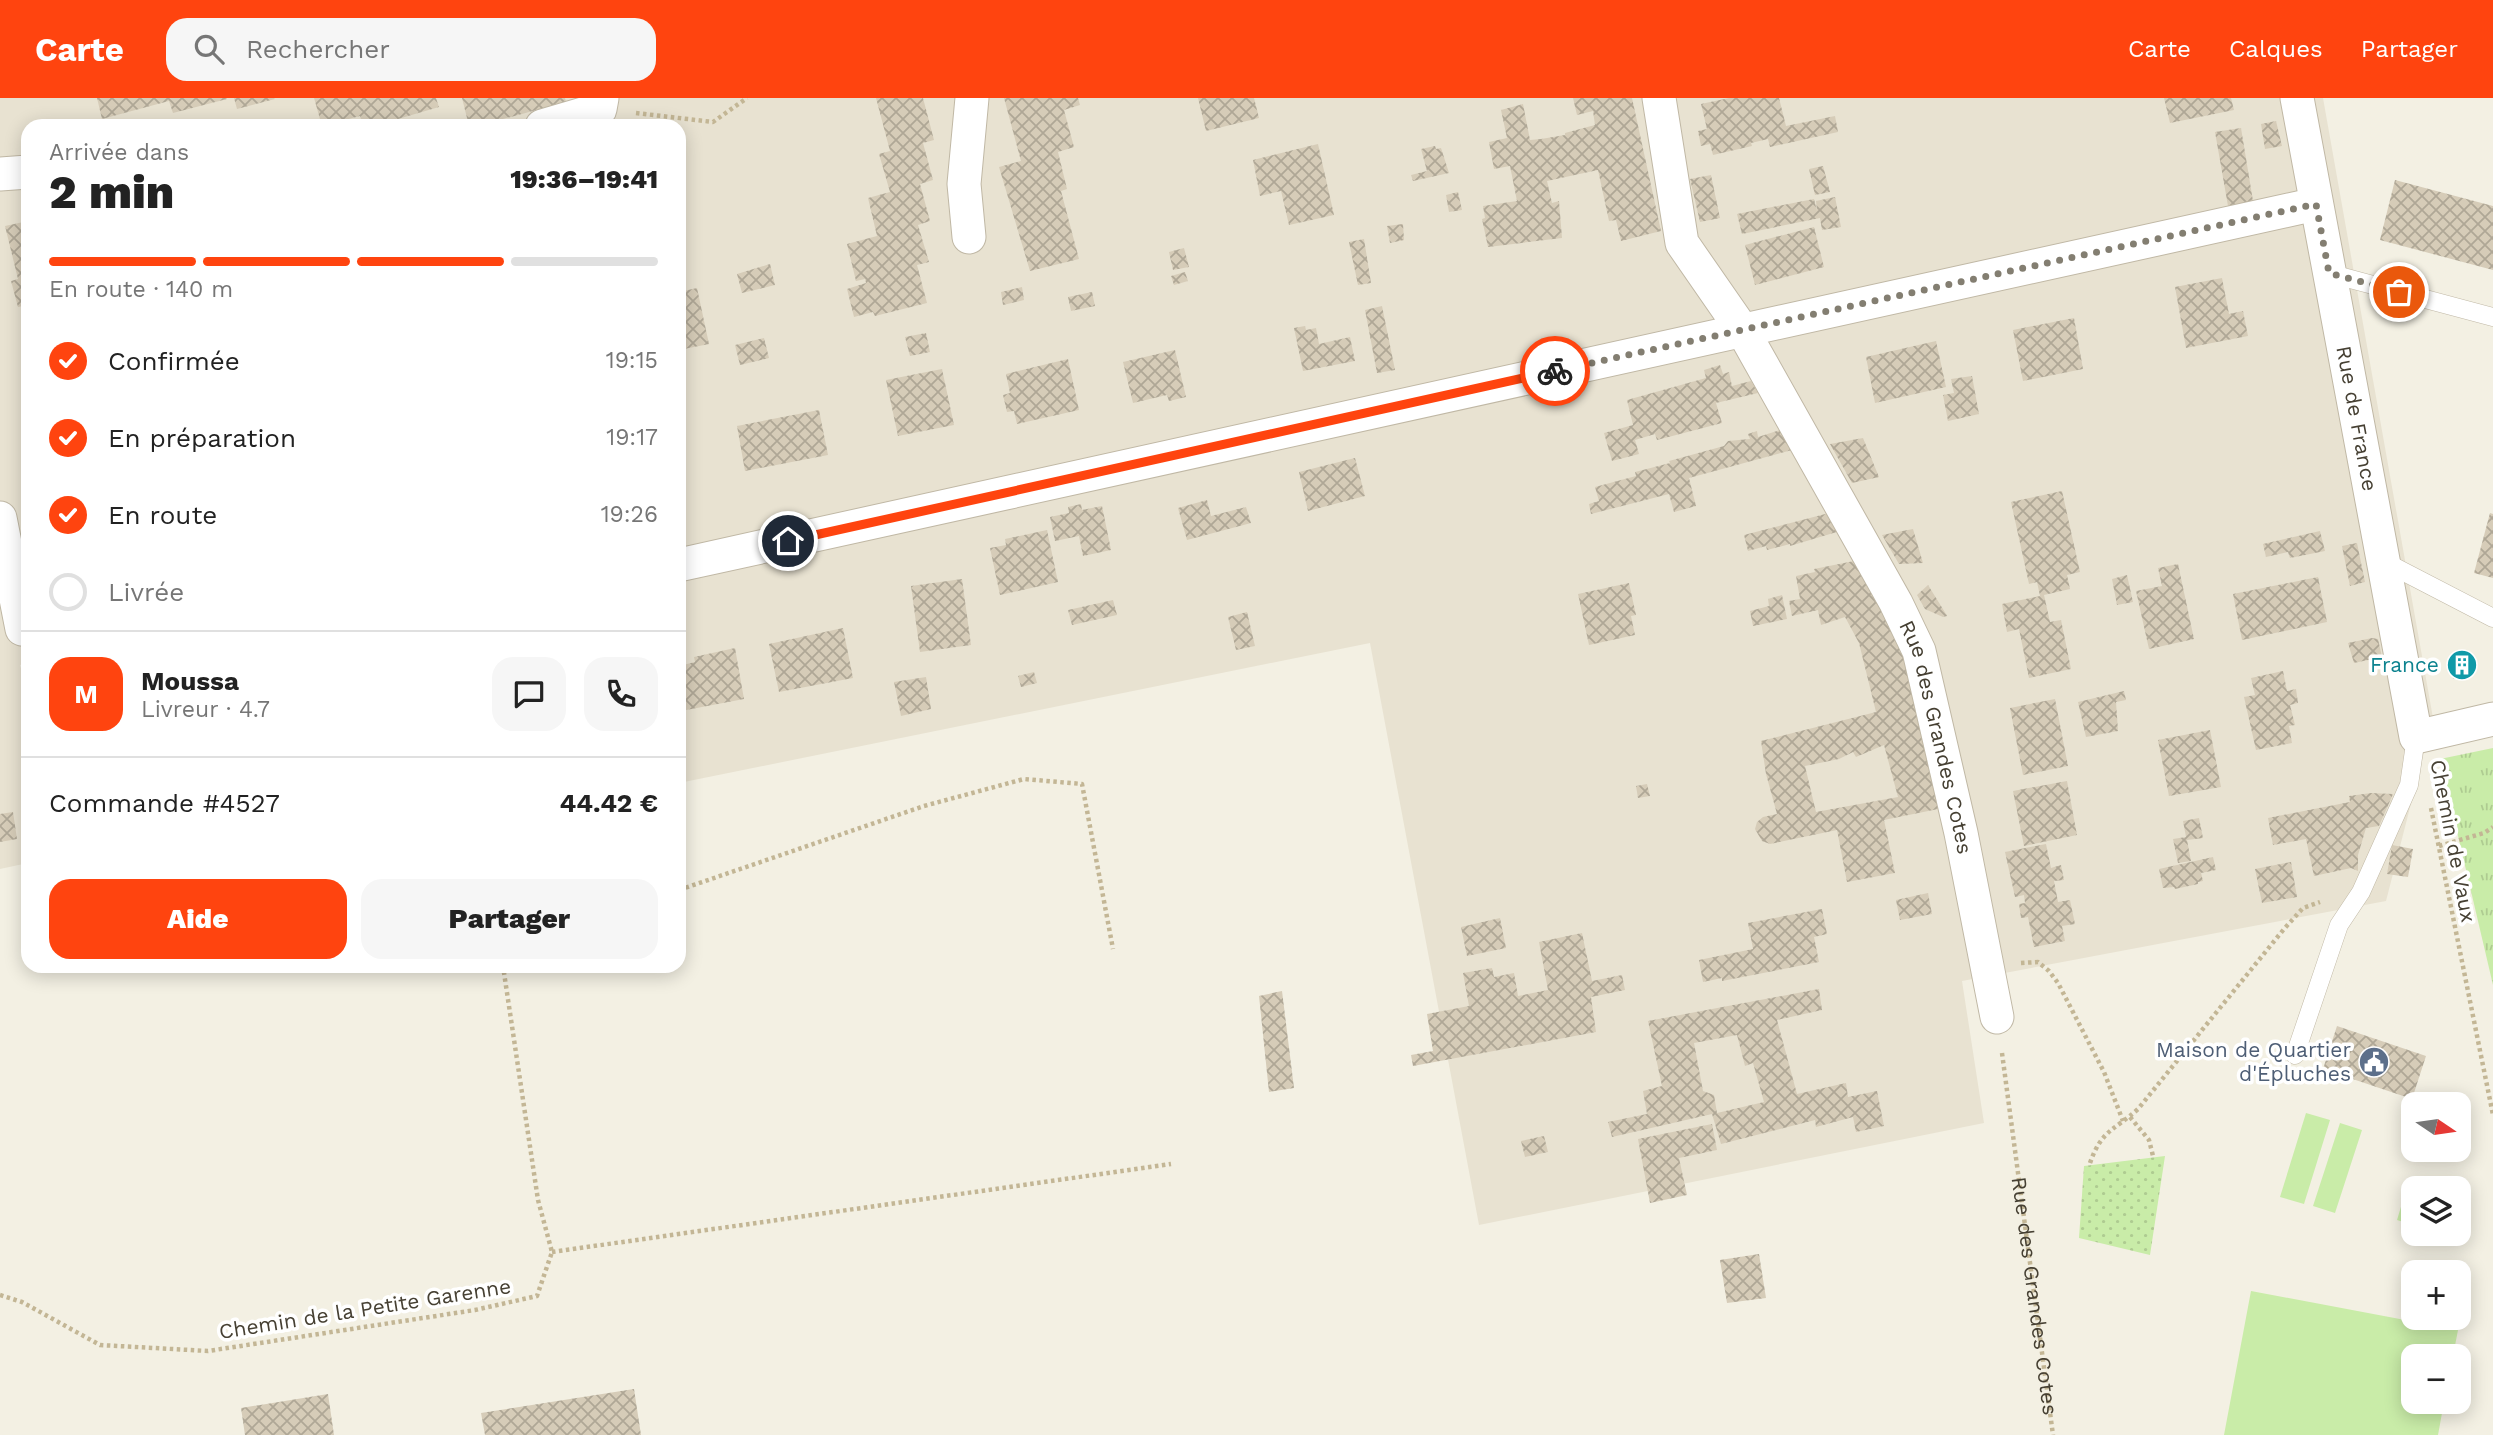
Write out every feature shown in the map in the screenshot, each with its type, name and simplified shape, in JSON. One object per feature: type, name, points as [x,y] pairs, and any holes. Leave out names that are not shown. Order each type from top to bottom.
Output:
[{"type":"street","points":[[969,237],[964,184],[972,98]]},
{"type":"street","name":"Rue des Grandes Cotes","points":[[1659,98],[1682,243],[1743,331],[1896,603],[1919,651],[1961,833],[1997,1017]]},
{"type":"street","name":"Rue de France","points":[[2297,98],[2416,737]]},
{"type":"street","points":[[561,119],[601,104]]},
{"type":"street","points":[[0,174],[21,172]]},
{"type":"street","points":[[686,563],[2316,204]]},
{"type":"street","points":[[0,518],[17,629]]},
{"type":"street","points":[[2416,737],[2493,719]]},
{"type":"lane","points":[[2329,273],[2493,317]]},
{"type":"lane","points":[[2383,561],[2493,618]]},
{"type":"lane","points":[[2295,1055],[2339,925],[2361,892],[2409,785],[2416,737]]},
{"type":"path","points":[[601,104],[713,122],[747,98]]},
{"type":"path","points":[[686,888],[924,806],[1024,779],[1082,784],[1113,949]]},
{"type":"path","name":"Chemin de Vaux","points":[[2430,805],[2493,1115]]},
{"type":"path","points":[[2438,846],[2484,833],[2493,827]]},
{"type":"path","points":[[2090,1163],[2096,1145],[2106,1132],[2130,1117],[2303,908],[2315,902],[2336,900],[2361,892]]},
{"type":"path","points":[[1987,965],[2038,962],[2049,971],[2058,983],[2104,1072],[2123,1121]]},
{"type":"path","points":[[504,973],[538,1200],[552,1252],[1171,1164]]},
{"type":"path","name":"Rue des Grandes Cotes","points":[[1997,1017],[2053,1435]]},
{"type":"path","points":[[2130,1117],[2149,1140],[2153,1156]]},
{"type":"path","name":"Chemin de la Petite Garenne","points":[[0,1295],[22,1302],[100,1345],[208,1352],[475,1310],[537,1296],[552,1252]]},
{"type":"shaded area","points":[[0,98],[2323,98],[2433,718],[2386,901],[1962,981],[1984,1123],[1479,1225],[1370,643],[686,782],[686,119],[21,119],[21,864],[0,869]]},
{"type":"green space","points":[[2493,748],[2493,985],[2440,759]]},
{"type":"green space","points":[[2306,1113],[2330,1120],[2304,1204],[2280,1197]]},
{"type":"green space","points":[[2340,1123],[2362,1130],[2335,1213],[2313,1206]]},
{"type":"green space","points":[[2165,1156],[2150,1255],[2079,1238],[2084,1166]]},
{"type":"green space","points":[[2251,1291],[2401,1319],[2401,1330],[2458,1330],[2455,1344],[2401,1344],[2401,1414],[2442,1414],[2438,1435],[2224,1435]]},
{"type":"building","points":[[97,98],[227,99],[173,113],[169,101],[102,119]]},
{"type":"building","points":[[234,98],[274,98],[275,99],[237,109]]},
{"type":"building","points":[[314,98],[436,98],[439,107],[398,119],[361,119],[360,116],[349,119],[320,119]]},
{"type":"building","points":[[462,98],[565,98],[566,102],[503,119],[467,119]]},
{"type":"building","points":[[876,98],[923,98],[934,140],[923,143],[933,180],[920,184],[930,221],[918,225],[929,262],[917,265],[927,303],[875,316],[873,312],[854,317],[847,289],[866,283],[865,279],[856,281],[847,244],[877,236],[868,198],[890,192],[879,154],[890,151]]},
{"type":"building","points":[[1004,98],[1078,98],[1080,105],[1064,110],[1074,147],[1058,152],[1067,189],[1061,191],[1079,259],[1030,271],[999,167],[1021,161]]},
{"type":"building","points":[[1198,98],[1254,98],[1259,118],[1206,131]]},
{"type":"building","points":[[1573,98],[1632,98],[1661,231],[1621,241],[1616,220],[1609,221],[1598,170],[1547,181],[1552,203],[1559,201],[1562,238],[1488,247],[1482,219],[1485,218],[1483,206],[1517,201],[1510,166],[1494,169],[1489,142],[1507,138],[1501,110],[1523,104],[1530,140],[1565,135],[1595,125],[1593,111],[1577,115]]},
{"type":"building","points":[[1729,98],[1779,98],[1786,126],[1835,116],[1838,132],[1770,147],[1768,139],[1751,143],[1752,146],[1713,155],[1710,144],[1701,146],[1698,131],[1707,129],[1701,104]]},
{"type":"building","points":[[2164,98],[2231,98],[2234,110],[2170,123]]},
{"type":"building","points":[[2276,121],[2282,146],[2265,149],[2261,124]]},
{"type":"building","points":[[2241,128],[2253,201],[2228,206],[2215,132]]},
{"type":"building","points":[[1318,144],[1334,215],[1289,225],[1281,191],[1260,196],[1253,160]]},
{"type":"building","points":[[1435,146],[1436,149],[1441,148],[1449,173],[1413,181],[1411,175],[1427,171],[1421,149]]},
{"type":"building","points":[[1823,166],[1830,192],[1815,195],[1809,169]]},
{"type":"building","points":[[1711,175],[1720,218],[1700,222],[1690,179]]},
{"type":"building","points":[[2395,180],[2493,206],[2493,270],[2380,240]]},
{"type":"building","points":[[1458,192],[1462,210],[1449,212],[1446,195]]},
{"type":"building","points":[[1835,197],[1841,227],[1822,230],[1820,218],[1742,234],[1737,214],[1814,199],[1817,211],[1816,201]]},
{"type":"building","points":[[21,223],[21,306],[18,307],[11,281],[18,279],[5,226]]},
{"type":"building","points":[[1403,224],[1404,240],[1390,243],[1387,226]]},
{"type":"building","points":[[1814,227],[1824,267],[1755,285],[1745,245]]},
{"type":"building","points":[[1364,239],[1371,283],[1358,285],[1349,242]]},
{"type":"building","points":[[1184,248],[1189,267],[1173,270],[1169,252]]},
{"type":"building","points":[[770,264],[775,285],[742,293],[737,274]]},
{"type":"building","points":[[1185,272],[1188,281],[1174,285],[1171,276]]},
{"type":"building","points":[[2222,278],[2229,314],[2243,311],[2248,336],[2186,348],[2175,287]]},
{"type":"building","points":[[1022,287],[1024,300],[1003,305],[1001,292]]},
{"type":"building","points":[[697,288],[709,344],[686,349],[686,290]]},
{"type":"building","points":[[1092,292],[1095,306],[1071,311],[1068,297]]},
{"type":"building","points":[[1382,306],[1395,370],[1377,373],[1365,310]]},
{"type":"building","points":[[2074,318],[2083,369],[2023,381],[2013,330]]},
{"type":"building","points":[[1305,326],[1306,330],[1316,328],[1319,344],[1350,337],[1355,361],[1303,371],[1294,328]]},
{"type":"building","points":[[926,333],[930,352],[910,356],[905,337]]},
{"type":"building","points":[[764,338],[769,358],[740,365],[735,345]]},
{"type":"building","points":[[1936,341],[1946,387],[1875,403],[1866,357]]},
{"type":"building","points":[[1175,350],[1186,397],[1169,401],[1167,395],[1133,403],[1123,362]]},
{"type":"building","points":[[1068,359],[1079,410],[1017,424],[1014,411],[1007,412],[1003,395],[1010,393],[1006,374]]},
{"type":"building","points":[[1720,365],[1723,374],[1729,372],[1732,386],[1751,381],[1758,393],[1716,403],[1722,423],[1657,440],[1655,434],[1635,440],[1639,454],[1612,461],[1604,433],[1633,425],[1627,400],[1706,378],[1704,370]]},
{"type":"building","points":[[942,369],[954,425],[898,436],[886,380]]},
{"type":"building","points":[[1972,376],[1979,414],[1948,421],[1943,395],[1954,393],[1951,379]]},
{"type":"building","points":[[819,410],[828,455],[745,471],[737,426]]},
{"type":"building","points":[[1780,430],[1792,450],[1689,478],[1696,506],[1674,512],[1669,494],[1591,514],[1589,504],[1599,501],[1595,487],[1636,476],[1635,472],[1670,463],[1669,461],[1724,446],[1728,441],[1750,439],[1748,434],[1757,431],[1758,437]]},
{"type":"building","points":[[1863,438],[1879,477],[1852,483],[1830,444]]},
{"type":"building","points":[[1355,458],[1365,496],[1308,511],[1299,472]]},
{"type":"building","points":[[2062,491],[2080,572],[2067,575],[2070,589],[2044,595],[2050,622],[2061,620],[2071,669],[2029,678],[2019,629],[2007,632],[2002,604],[2040,596],[2037,582],[2029,584],[2011,502]]},
{"type":"building","points":[[1207,500],[1211,516],[1246,507],[1251,523],[1187,540],[1178,508]]},
{"type":"building","points":[[1081,504],[1082,510],[1102,506],[1111,550],[1083,556],[1079,536],[1055,541],[1050,517],[1069,513],[1068,507]]},
{"type":"building","points":[[1829,513],[1840,531],[1790,546],[1767,550],[1766,546],[1748,551],[1744,535]]},
{"type":"building","points":[[2490,513],[2493,514],[2493,578],[2474,573]]},
{"type":"building","points":[[1913,529],[1923,563],[1899,564],[1882,535]]},
{"type":"building","points":[[1047,530],[1058,582],[1000,595],[990,548],[1006,545],[1005,539]]},
{"type":"building","points":[[2320,531],[2325,551],[2290,558],[2288,552],[2266,557],[2263,544]]},
{"type":"building","points":[[2357,543],[2365,582],[2350,586],[2342,546]]},
{"type":"building","points":[[1859,560],[1900,634],[1943,808],[1884,820],[1895,873],[1847,882],[1837,830],[1770,844],[1762,841],[1755,829],[1757,822],[1763,817],[1777,814],[1766,774],[1761,741],[1876,712],[1859,643],[1845,617],[1821,625],[1818,610],[1792,616],[1789,601],[1800,599],[1796,576],[1815,572],[1814,569]],"holes":[[[1884,745],[1898,797],[1816,812],[1805,766],[1839,759],[1853,752],[1856,757]]]},
{"type":"building","points":[[2178,564],[2194,639],[2149,649],[2136,591],[2162,586],[2158,568]]},
{"type":"building","points":[[2127,575],[2133,602],[2117,605],[2112,579]]},
{"type":"building","points":[[2318,577],[2327,622],[2242,640],[2233,594]]},
{"type":"building","points":[[962,579],[971,645],[920,652],[911,586]]},
{"type":"building","points":[[1629,583],[1636,615],[1631,616],[1635,635],[1589,645],[1578,594]]},
{"type":"building","points":[[1928,585],[1947,616],[1943,617],[1925,609],[1917,595]]},
{"type":"building","points":[[1782,595],[1787,619],[1753,626],[1750,611],[1769,606],[1768,599]]},
{"type":"building","points":[[1113,600],[1117,615],[1072,625],[1068,610]]},
{"type":"building","points":[[1247,612],[1255,646],[1236,650],[1228,617]]},
{"type":"building","points":[[843,628],[853,678],[779,692],[769,644]]},
{"type":"building","points":[[2378,639],[2382,657],[2354,663],[2348,643]]},
{"type":"building","points":[[735,648],[744,699],[686,710],[686,664],[695,662],[694,657]]},
{"type":"building","name":"France","points":[[2470,652],[2475,674],[2453,679],[2449,656]]},
{"type":"building","points":[[2283,671],[2287,691],[2296,689],[2298,703],[2290,705],[2295,725],[2289,726],[2292,743],[2256,750],[2244,697],[2255,695],[2251,678]]},
{"type":"building","points":[[1034,672],[1037,683],[1021,687],[1018,676]]},
{"type":"building","points":[[926,677],[931,709],[901,716],[894,682]]},
{"type":"building","points":[[2124,691],[2126,700],[2116,702],[2118,731],[2086,737],[2078,702]]},
{"type":"building","points":[[2055,699],[2068,766],[2023,775],[2010,708]]},
{"type":"building","points":[[2210,730],[2221,787],[2169,796],[2158,740]]},
{"type":"building","points":[[2067,781],[2077,835],[2024,846],[2013,791]]},
{"type":"building","points":[[1647,784],[1650,796],[1638,798],[1636,786]]},
{"type":"building","points":[[2393,794],[2379,826],[2366,828],[2358,855],[2358,871],[2351,868],[2314,876],[2306,839],[2273,845],[2268,818],[2350,802],[2349,796]]},
{"type":"building","points":[[13,812],[17,839],[0,842],[0,814]]},
{"type":"building","points":[[2199,818],[2203,838],[2187,840],[2191,861],[2178,863],[2173,839],[2186,837],[2183,821]]},
{"type":"building","points":[[2046,844],[2051,868],[2061,865],[2064,880],[2054,881],[2058,902],[2070,900],[2075,924],[2062,926],[2065,941],[2034,947],[2028,917],[2021,918],[2019,904],[2025,903],[2024,895],[2015,897],[2005,852]]},
{"type":"building","points":[[2392,845],[2413,849],[2408,877],[2387,874]]},
{"type":"building","points":[[2213,857],[2216,870],[2201,873],[2203,881],[2175,889],[2163,888],[2159,869]]},
{"type":"building","points":[[2291,862],[2297,897],[2262,903],[2255,869]]},
{"type":"building","points":[[1928,893],[1932,914],[1900,920],[1896,900]]},
{"type":"building","points":[[1822,909],[1827,934],[1814,937],[1819,962],[1722,981],[1722,978],[1703,982],[1699,960],[1753,949],[1748,923]]},
{"type":"building","points":[[1500,918],[1506,948],[1467,956],[1461,927]]},
{"type":"building","points":[[1582,933],[1592,981],[1622,975],[1625,990],[1591,997],[1596,1032],[1413,1066],[1411,1055],[1433,1051],[1427,1014],[1469,1006],[1463,973],[1492,968],[1494,977],[1514,973],[1518,996],[1548,990],[1539,942]]},
{"type":"building","points":[[1819,989],[1822,1010],[1777,1020],[1797,1094],[1846,1083],[1848,1097],[1877,1091],[1884,1126],[1856,1132],[1853,1117],[1816,1127],[1815,1120],[1721,1144],[1712,1114],[1612,1137],[1608,1122],[1647,1114],[1643,1091],[1662,1086],[1648,1021]],"holes":[[[1737,1035],[1745,1066],[1753,1063],[1764,1102],[1717,1113],[1714,1095],[1703,1091],[1694,1043]]]},
{"type":"building","points":[[1282,991],[1294,1088],[1269,1092],[1259,996]]},
{"type":"building","name":"Maison de Quartier d'Épluches","points":[[2337,1026],[2426,1056],[2414,1092],[2401,1092],[2401,1095],[2323,1069]]},
{"type":"building","points":[[1712,1124],[1717,1150],[1679,1158],[1687,1195],[1650,1203],[1638,1139]]},
{"type":"building","points":[[1544,1136],[1548,1152],[1525,1157],[1521,1141]]},
{"type":"building","points":[[1759,1254],[1766,1298],[1727,1303],[1720,1260]]},
{"type":"building","points":[[634,1389],[641,1435],[485,1435],[481,1413]]},
{"type":"building","points":[[328,1394],[334,1435],[245,1435],[241,1408]]},
{"type":"way so far","points":[[1555,371],[2316,204],[2329,273],[2399,292]]},
{"type":"place","name":"France","points":[[2462,665]]},
{"type":"place","name":"Maison de Quartier d'Épluches","points":[[2374,1062]]},
{"type":"route","points":[[788,541],[1555,371]]}]
